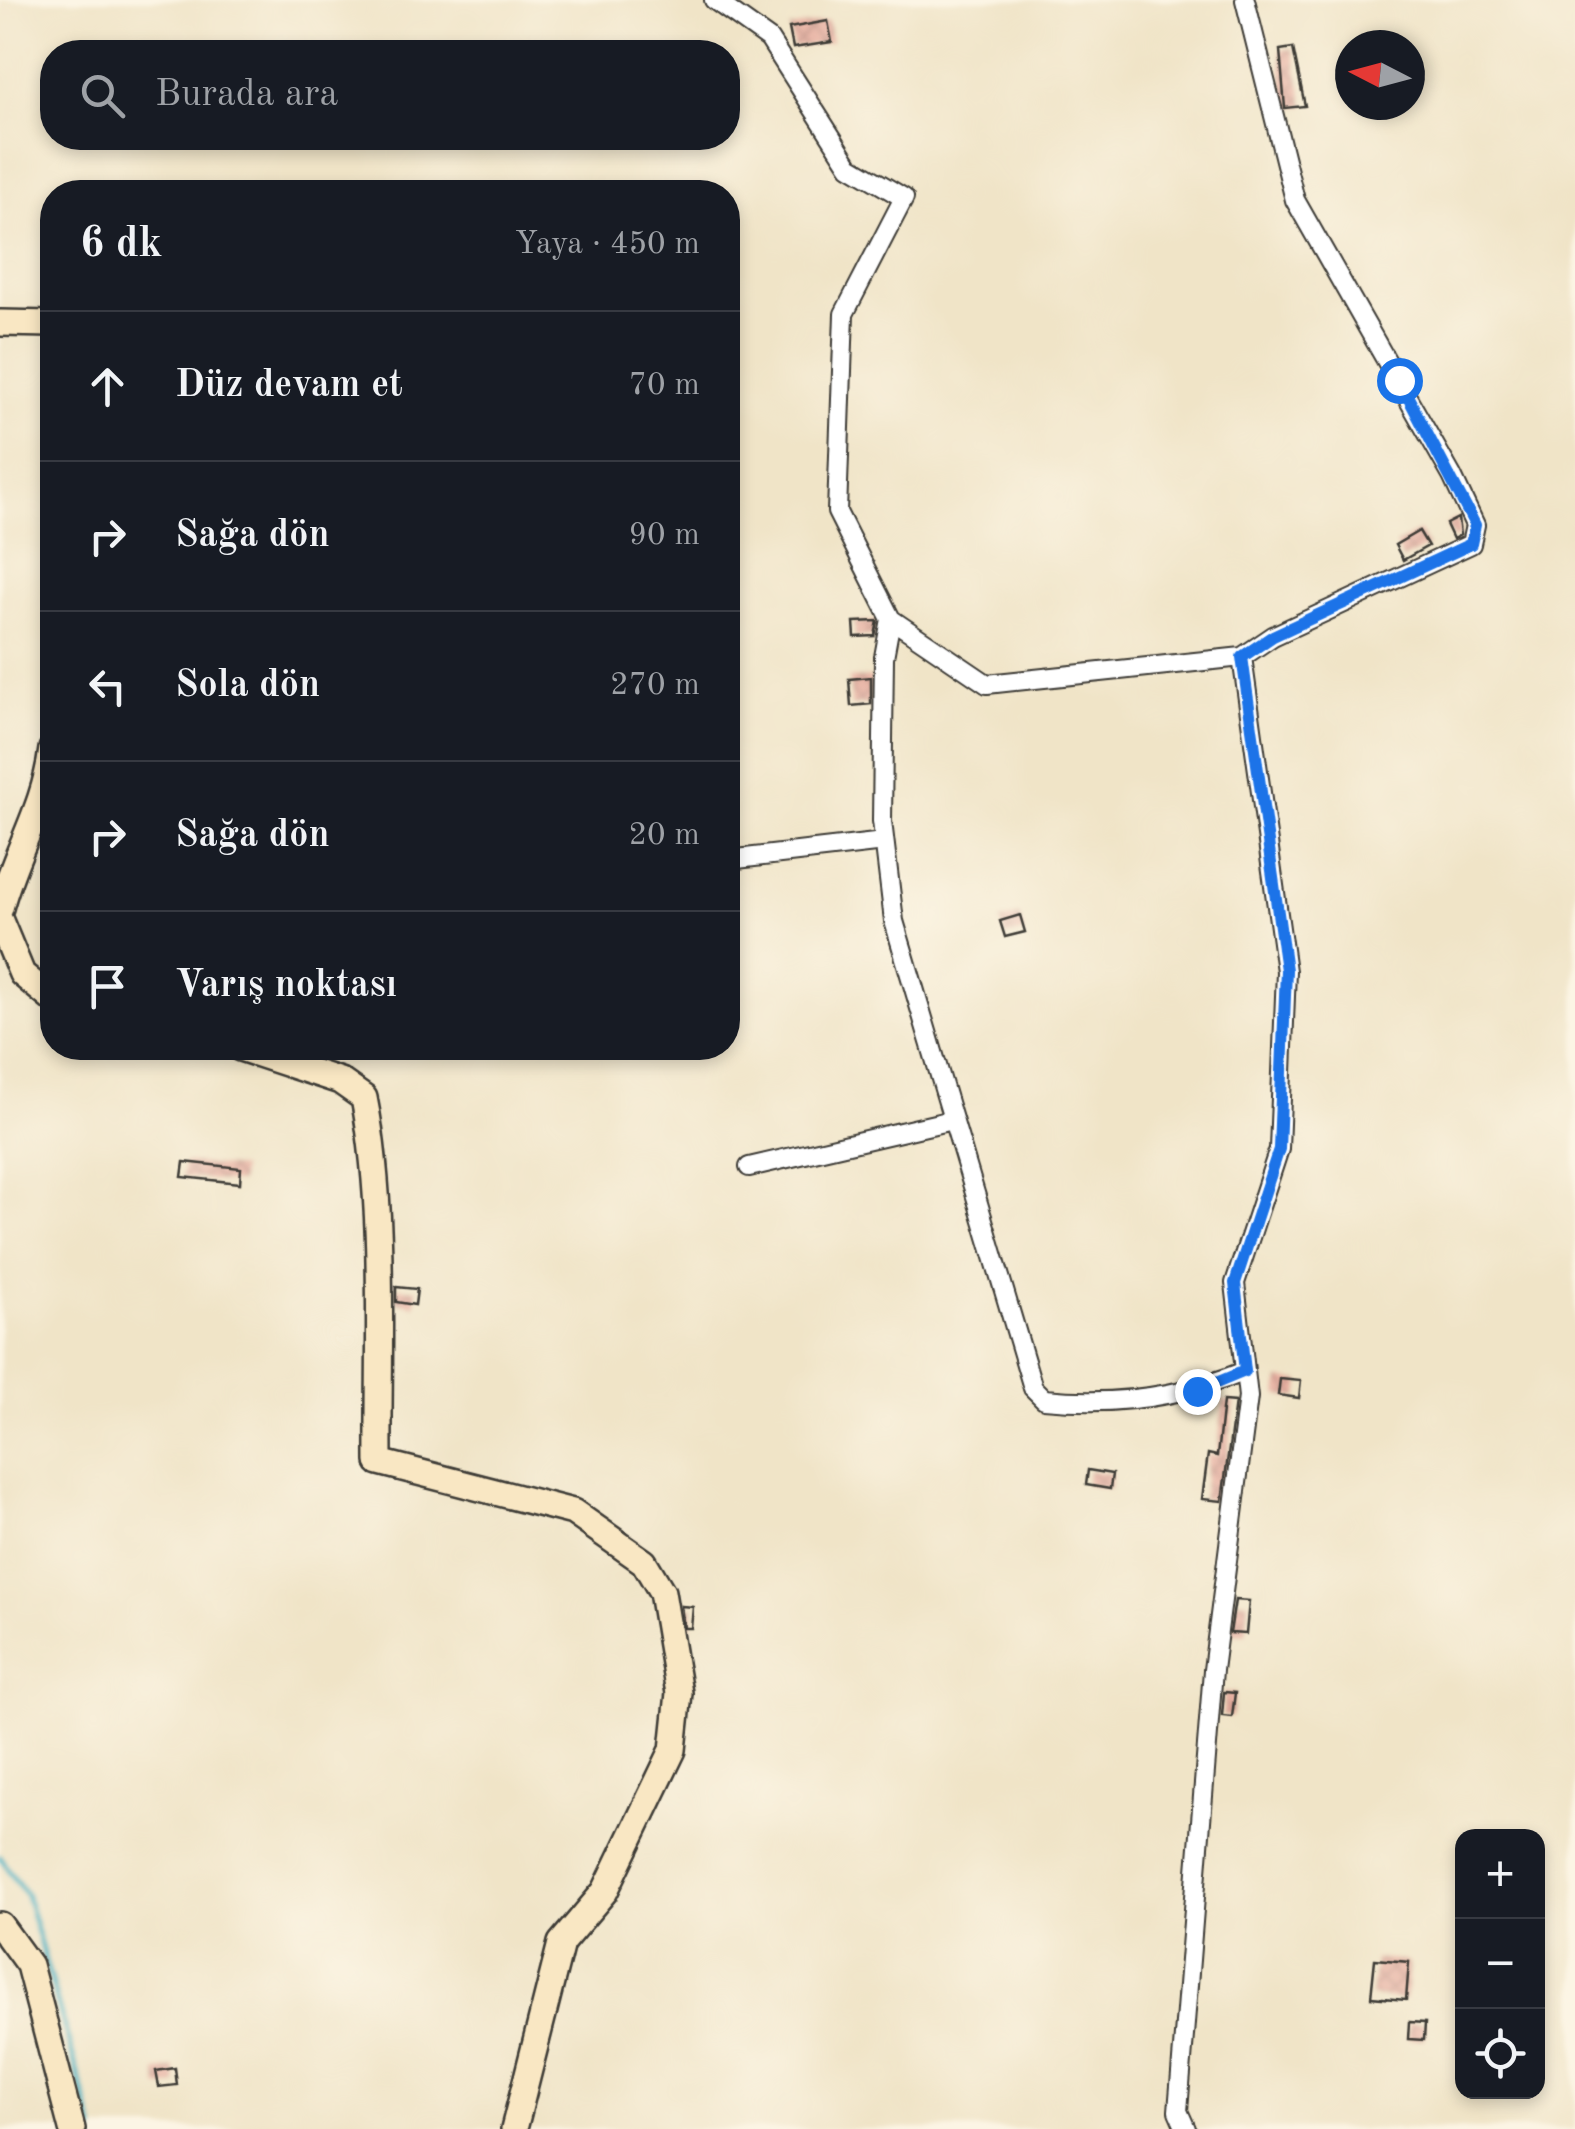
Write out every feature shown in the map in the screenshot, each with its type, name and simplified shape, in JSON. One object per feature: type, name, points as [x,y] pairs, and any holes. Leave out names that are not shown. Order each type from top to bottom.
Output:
[{"type":"street","points":[[714,0],[769,39],[850,166],[904,198],[844,314],[837,512],[891,619],[987,684],[1242,657],[1273,636],[1471,544],[1475,525],[1399,380],[1318,247],[1295,200],[1244,0]]},
{"type":"street","points":[[0,322],[40,324]]},
{"type":"street","points":[[891,619],[884,657],[884,842],[894,921],[1033,1388],[1044,1399],[1105,1402],[1197,1391],[1245,1371]]},
{"type":"street","points":[[1186,2129],[1178,2111],[1213,1670],[1248,1397],[1235,1283],[1279,1149],[1286,970],[1242,657]]},
{"type":"street","points":[[0,908],[6,862],[40,803]]},
{"type":"street","points":[[740,859],[884,842]]},
{"type":"street","points":[[0,921],[22,974],[40,990]]},
{"type":"street","points":[[275,1060],[340,1082],[364,1098],[370,1129],[376,1262],[379,1462],[573,1512],[644,1562],[662,1592],[678,1692],[672,1750],[604,1891],[561,1943],[514,2129]]},
{"type":"street","points":[[749,1168],[952,1120]]},
{"type":"street","points":[[0,1925],[29,1965],[72,2129]]},
{"type":"building","points":[[828,21],[832,42],[793,48],[789,28]]},
{"type":"building","points":[[1293,48],[1305,106],[1285,108],[1280,50]]},
{"type":"building","points":[[1458,518],[1460,535],[1453,539],[1446,524]]},
{"type":"building","points":[[1419,531],[1428,546],[1403,560],[1395,545]]},
{"type":"building","points":[[878,621],[875,636],[855,637],[854,622]]},
{"type":"building","points":[[871,677],[871,704],[851,706],[849,679]]},
{"type":"building","points":[[1020,915],[1025,932],[1005,937],[1000,921]]},
{"type":"building","points":[[184,1162],[241,1168],[240,1183],[182,1177]]},
{"type":"building","points":[[396,1287],[417,1289],[415,1305],[396,1302]]},
{"type":"building","points":[[1280,1379],[1301,1381],[1299,1398],[1278,1395]]},
{"type":"building","points":[[1223,1401],[1235,1402],[1222,1501],[1202,1499],[1208,1454],[1217,1456]]},
{"type":"building","points":[[1088,1470],[1112,1474],[1110,1489],[1086,1485]]},
{"type":"building","points":[[1235,1600],[1249,1601],[1246,1634],[1230,1633]]},
{"type":"building","points":[[681,1606],[693,1607],[691,1628],[684,1628]]},
{"type":"building","points":[[1224,1692],[1235,1693],[1232,1717],[1222,1716]]},
{"type":"building","points":[[1375,1959],[1409,1962],[1406,2000],[1371,1997]]},
{"type":"building","points":[[1409,2022],[1425,2023],[1424,2040],[1408,2039]]},
{"type":"building","points":[[175,2068],[177,2085],[159,2087],[156,2071]]},
{"type":"waterway","points":[[0,1857],[26,1895],[94,2129]]},
{"type":"route","points":[[1197,1391],[1245,1371],[1235,1283],[1279,1149],[1286,970],[1242,657],[1273,636],[1364,598],[1471,544],[1475,525],[1399,380]]}]
